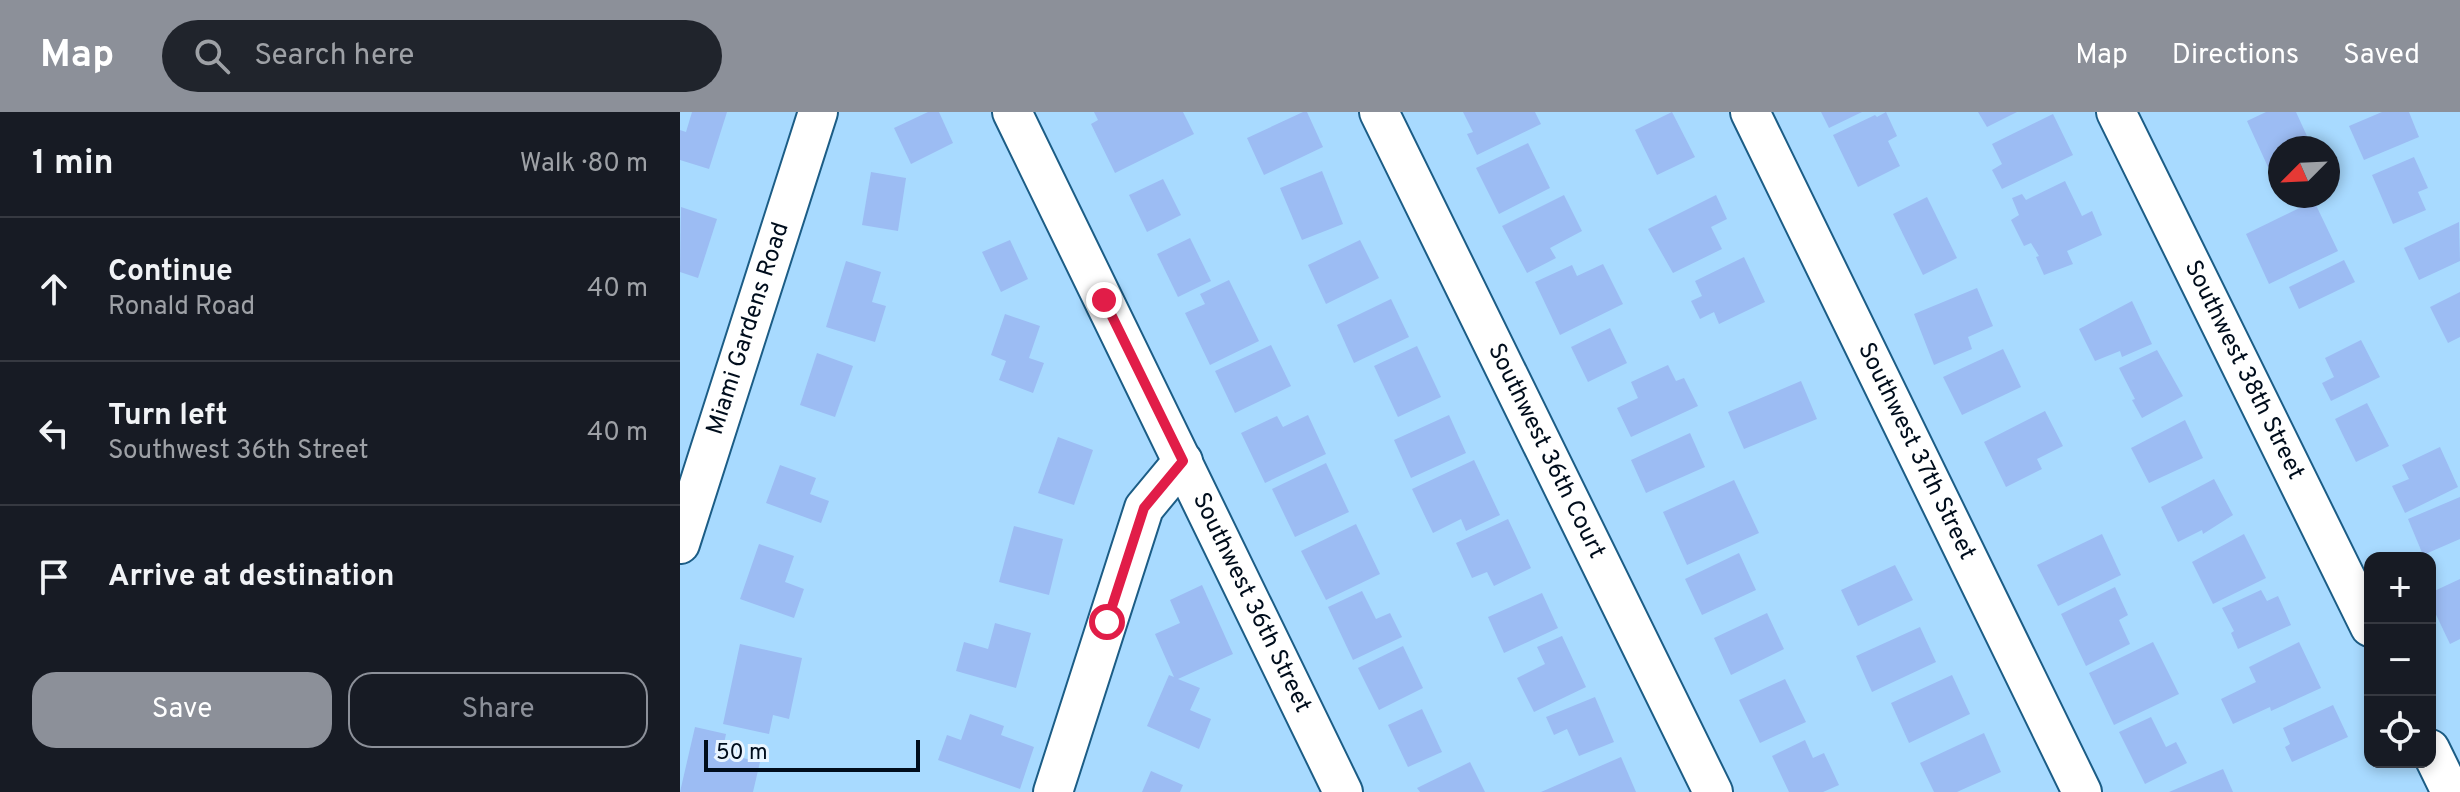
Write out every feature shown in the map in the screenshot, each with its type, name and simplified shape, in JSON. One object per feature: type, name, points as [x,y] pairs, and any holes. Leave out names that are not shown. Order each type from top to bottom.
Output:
[{"type":"street","name":"Miami Gardens Road","points":[[680,544],[818,112]]},
{"type":"street","name":"Southwest 36th Street","points":[[1012,112],[1343,792]]},
{"type":"street","name":"Southwest 36th Court","points":[[1379,112],[1713,792]]},
{"type":"street","name":"Southwest 37th Street","points":[[1750,112],[2082,792]]},
{"type":"street","name":"Southwest 38th Street","points":[[2116,112],[2369,624]]},
{"type":"street","points":[[1053,792],[1144,508],[1183,461]]},
{"type":"street","points":[[2436,761],[2451,792]]},
{"type":"building","points":[[692,112],[727,112],[709,169],[680,160],[680,130],[686,132]]},
{"type":"building","points":[[928,112],[939,112],[953,143],[911,164],[894,128]]},
{"type":"building","points":[[1094,112],[1183,112],[1194,134],[1115,173],[1091,124],[1098,120]]},
{"type":"building","points":[[1307,112],[1323,147],[1264,175],[1247,138]]},
{"type":"building","points":[[1463,112],[1535,112],[1541,124],[1477,155],[1467,134],[1473,132]]},
{"type":"building","points":[[1672,112],[1695,157],[1657,175],[1635,130]]},
{"type":"building","points":[[1821,112],[1862,112],[1829,128]]},
{"type":"building","points":[[1886,112],[1897,136],[1888,141],[1900,166],[1858,187],[1833,135]]},
{"type":"building","points":[[1978,112],[2017,112],[1987,127]]},
{"type":"building","points":[[2266,112],[2296,112],[2307,136],[2268,136],[2268,167],[2247,121]]},
{"type":"building","points":[[2382,112],[2409,112],[2419,137],[2364,160],[2349,126]]},
{"type":"building","points":[[2053,114],[2073,155],[2002,189],[1992,170],[2002,164],[1992,144]]},
{"type":"building","points":[[1528,143],[1550,188],[1499,214],[1476,168]]},
{"type":"building","points":[[2414,157],[2428,188],[2418,192],[2426,210],[2393,224],[2372,175]]},
{"type":"building","points":[[1322,171],[1343,224],[1302,240],[1280,188]]},
{"type":"building","points":[[871,172],[906,178],[898,231],[862,225]]},
{"type":"building","points":[[1163,179],[1181,215],[1147,232],[1129,195]]},
{"type":"building","points":[[2065,181],[2082,216],[2092,211],[2102,235],[2067,251],[2073,264],[2044,275],[2036,257],[2039,256],[2031,243],[2024,246],[2011,220],[2019,215],[2012,198],[2022,194],[2026,200]]},
{"type":"building","points":[[1564,195],[1582,231],[1550,248],[1556,258],[1527,273],[1502,226]]},
{"type":"building","points":[[1716,195],[1727,219],[1711,227],[1722,249],[1673,273],[1648,229]]},
{"type":"building","points":[[1927,197],[1957,258],[1923,275],[1893,214]]},
{"type":"building","points":[[681,207],[717,219],[698,278],[680,272]]},
{"type":"building","points":[[2300,208],[2317,208],[2338,251],[2269,284],[2246,234]]},
{"type":"building","points":[[2459,222],[2460,261],[2419,280],[2404,248]]},
{"type":"building","points":[[1190,238],[1211,281],[1178,297],[1157,254]]},
{"type":"building","points":[[1010,240],[1028,279],[1001,292],[982,252]]},
{"type":"building","points":[[1360,240],[1379,278],[1326,304],[1308,265]]},
{"type":"building","points":[[1744,257],[1765,302],[1719,324],[1714,312],[1700,319],[1691,301],[1702,296],[1695,281]]},
{"type":"building","points":[[2344,260],[2355,282],[2299,309],[2289,287]]},
{"type":"building","points":[[846,261],[881,272],[872,302],[886,306],[875,342],[826,327]]},
{"type":"building","points":[[1603,264],[1623,304],[1560,335],[1535,282],[1572,265],[1577,276]]},
{"type":"building","points":[[1229,280],[1259,341],[1210,365],[1185,313],[1205,304],[1200,294]]},
{"type":"building","points":[[1977,288],[1993,326],[1968,337],[1972,349],[1934,365],[1914,314]]},
{"type":"building","points":[[2460,292],[2460,337],[2448,343],[2430,307]]},
{"type":"building","points":[[1391,299],[1409,337],[1354,363],[1337,325]]},
{"type":"building","points":[[2132,301],[2152,344],[2122,357],[2120,351],[2095,361],[2079,329]]},
{"type":"building","points":[[1005,314],[1040,326],[1029,358],[1044,363],[1033,393],[999,380],[1006,361],[991,355]]},
{"type":"building","points":[[1610,328],[1627,363],[1588,382],[1571,347]]},
{"type":"building","points":[[2361,340],[2380,377],[2331,401],[2322,383],[2334,377],[2325,358]]},
{"type":"building","points":[[1271,345],[1291,386],[1235,413],[1215,371]]},
{"type":"building","points":[[1417,346],[1441,397],[1398,417],[1374,366]]},
{"type":"building","points":[[2003,349],[2021,387],[1962,415],[1943,377]]},
{"type":"building","points":[[2157,350],[2183,396],[2142,418],[2119,368]]},
{"type":"building","points":[[817,353],[853,366],[835,417],[800,405]]},
{"type":"building","points":[[1668,365],[1676,381],[1684,378],[1698,406],[1631,437],[1617,408],[1638,398],[1631,382]]},
{"type":"building","points":[[1801,381],[1817,419],[1744,449],[1728,412]]},
{"type":"building","points":[[2367,403],[2389,446],[2356,462],[2335,419]]},
{"type":"building","points":[[2045,411],[2063,446],[2037,459],[2042,469],[2006,487],[1984,442]]},
{"type":"building","points":[[1308,415],[1326,454],[1265,483],[1241,433],[1277,416],[1283,427]]},
{"type":"building","points":[[1449,415],[1466,453],[1411,478],[1394,440]]},
{"type":"building","points":[[2185,420],[2203,458],[2149,483],[2131,448]]},
{"type":"building","points":[[1690,433],[1705,467],[1646,493],[1631,460]]},
{"type":"building","points":[[1058,437],[1093,450],[1074,505],[1038,493]]},
{"type":"building","points":[[2440,447],[2458,487],[2405,513],[2392,486],[2409,479],[2402,465]]},
{"type":"building","points":[[1474,460],[1500,515],[1466,531],[1461,519],[1433,533],[1412,489]]},
{"type":"building","points":[[1326,463],[1349,512],[1295,537],[1272,489]]},
{"type":"building","points":[[780,465],[816,478],[810,494],[829,501],[821,523],[766,503]]},
{"type":"building","points":[[2214,479],[2233,515],[2203,534],[2202,530],[2178,542],[2161,507]]},
{"type":"building","points":[[1734,480],[1759,533],[1687,565],[1663,512]]},
{"type":"building","points":[[2460,497],[2460,539],[2430,552],[2422,552],[2408,519]]},
{"type":"building","points":[[1508,519],[1531,568],[1494,586],[1487,572],[1472,578],[1456,543]]},
{"type":"building","points":[[1356,524],[1380,574],[1326,600],[1301,551]]},
{"type":"building","points":[[1014,526],[1063,539],[1049,595],[999,582]]},
{"type":"building","points":[[2102,534],[2121,575],[2058,606],[2037,565]]},
{"type":"building","points":[[2244,534],[2266,578],[2213,604],[2192,562]]},
{"type":"building","points":[[759,544],[794,556],[785,582],[804,589],[794,618],[740,599]]},
{"type":"building","points":[[1739,553],[1756,590],[1702,615],[1685,579]]},
{"type":"building","points":[[1895,565],[1913,600],[1858,626],[1841,590]]},
{"type":"building","points":[[2460,579],[2460,639],[2450,644],[2436,615],[2436,590]]},
{"type":"building","points":[[1202,585],[1233,654],[1178,679],[1200,688],[1190,710],[1211,719],[1199,749],[1147,726],[1169,675],[1174,677],[1155,634],[1180,623],[1170,600]]},
{"type":"building","points":[[2115,587],[2128,615],[2119,620],[2130,644],[2086,666],[2061,614]]},
{"type":"building","points":[[2261,590],[2267,601],[2278,596],[2291,625],[2238,649],[2231,633],[2234,631],[2222,608]]},
{"type":"building","points":[[1362,591],[1376,619],[1390,613],[1402,637],[1353,660],[1328,607]]},
{"type":"building","points":[[1542,593],[1558,628],[1504,653],[1488,617]]},
{"type":"building","points":[[1767,613],[1784,649],[1731,675],[1714,638]]},
{"type":"building","points":[[995,623],[1031,633],[1016,688],[956,671],[964,642],[988,649]]},
{"type":"building","points":[[1920,627],[1936,662],[1872,692],[1856,656]]},
{"type":"building","points":[[1562,636],[1586,687],[1534,712],[1517,678],[1545,664],[1537,647]]},
{"type":"building","points":[[2153,642],[2179,694],[2114,725],[2089,673]]},
{"type":"building","points":[[2299,642],[2321,688],[2233,724],[2221,699],[2256,682],[2249,667]]},
{"type":"building","points":[[740,644],[802,658],[789,719],[773,715],[769,734],[723,724]]},
{"type":"building","points":[[1403,646],[1423,688],[1379,710],[1358,668]]},
{"type":"building","points":[[1952,675],[1970,714],[1909,743],[1891,703]]},
{"type":"building","points":[[1785,679],[1806,722],[1760,743],[1739,700]]},
{"type":"building","points":[[1595,697],[1614,742],[1579,756],[1567,729],[1554,735],[1546,717]]},
{"type":"building","points":[[2333,705],[2348,737],[2292,762],[2285,747],[2290,744],[2283,728]]},
{"type":"building","points":[[1422,709],[1442,752],[1408,767],[1388,725]]},
{"type":"building","points":[[970,714],[1004,726],[1001,735],[1034,747],[1020,789],[938,760],[947,735],[961,740]]},
{"type":"building","points":[[2151,717],[2166,747],[2176,742],[2187,763],[2145,784],[2119,732]]},
{"type":"building","points":[[695,727],[726,734],[722,753],[760,762],[753,792],[680,792]]},
{"type":"building","points":[[1984,733],[2001,772],[1957,792],[1934,792],[1920,763]]},
{"type":"building","points":[[1805,740],[1813,758],[1824,753],[1839,785],[1823,792],[1789,792],[1772,756]]},
{"type":"building","points":[[1621,757],[1636,792],[1541,792]]},
{"type":"building","points":[[1470,762],[1485,792],[1420,792],[1417,788]]},
{"type":"building","points":[[2223,769],[2233,792],[2169,792]]},
{"type":"building","points":[[1151,771],[1183,785],[1180,792],[1142,792]]},
{"type":"route","points":[[1104,300],[1183,461],[1144,508],[1107,622]]}]
